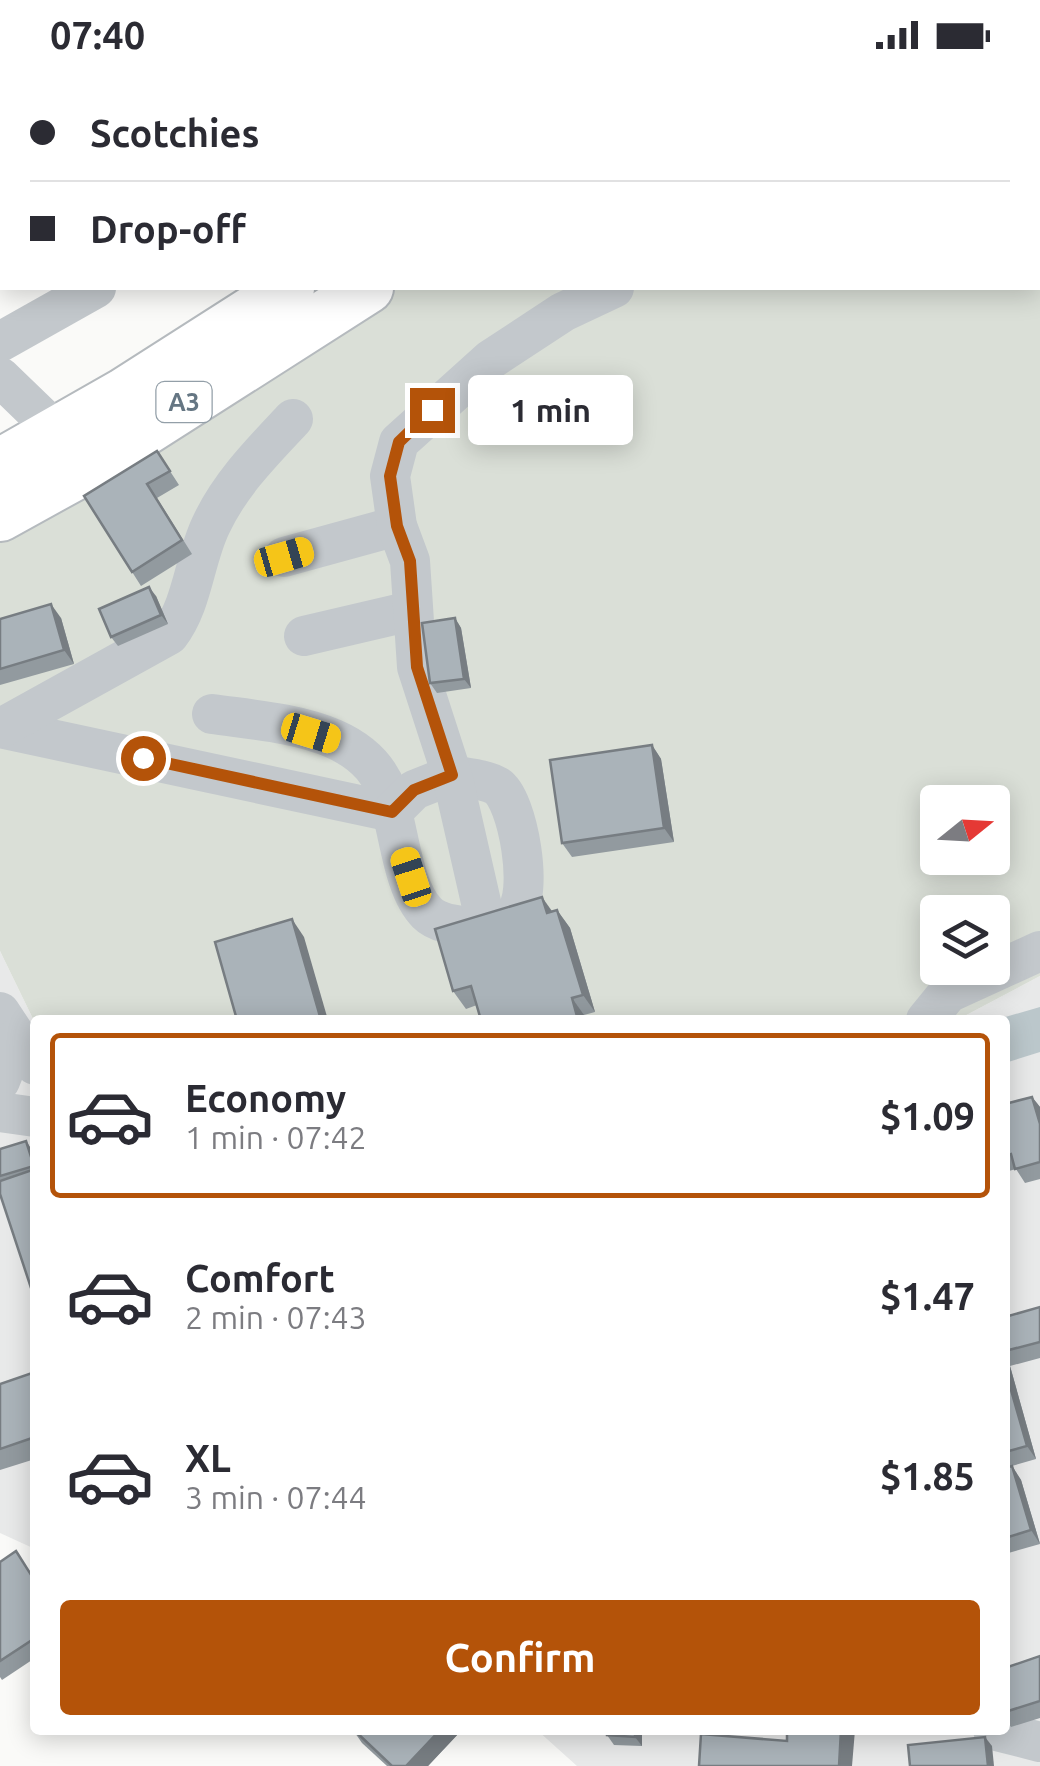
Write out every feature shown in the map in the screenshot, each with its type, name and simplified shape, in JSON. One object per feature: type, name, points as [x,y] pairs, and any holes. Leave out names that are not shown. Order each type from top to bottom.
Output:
[{"type":"main road","name":"A3","points":[[0,464],[286,290]]},
{"type":"main road","name":"A3","points":[[0,516],[78,473],[365,290]]},
{"type":"street","points":[[0,342],[92,290]]},
{"type":"street","points":[[452,775],[417,667],[410,561],[397,526],[390,476],[399,442],[490,360],[563,312],[610,290]]},
{"type":"street","points":[[0,377],[58,432]]},
{"type":"street","points":[[0,728],[169,635],[180,620],[211,524],[242,474],[293,419]]},
{"type":"street","points":[[284,557],[397,526]]},
{"type":"street","points":[[304,636],[411,612]]},
{"type":"street","points":[[212,714],[282,724],[340,742],[371,758],[388,785],[392,812],[417,897],[428,914],[447,924],[486,924],[516,914],[524,896],[524,872],[510,798],[495,784],[452,775],[414,790],[392,812]]},
{"type":"street","points":[[0,728],[392,812]]},
{"type":"street","points":[[930,1015],[948,993],[1040,951]]},
{"type":"street","points":[[0,1081],[17,1039]]},
{"type":"street","points":[[0,1112],[30,1117]]},
{"type":"street","points":[[1010,1734],[1040,1742]]},
{"type":"shaded area","points":[[368,290],[1040,290],[1040,976],[966,1015],[31,1015],[0,951],[0,531]]},
{"type":"shaded area","points":[[0,951],[31,1015],[30,1547],[0,1533]]},
{"type":"shaded area","points":[[1040,976],[1040,1766],[577,1766],[543,1735],[1010,1735],[1010,1015],[966,1015]]},
{"type":"shaded area","points":[[1040,1007],[1040,1052],[1010,1061],[1010,1016]]},
{"type":"building","points":[[157,451],[170,471],[147,484],[182,540],[132,572],[84,496]]},
{"type":"building","points":[[149,587],[161,615],[111,637],[99,609]]},
{"type":"building","points":[[51,604],[64,650],[0,669],[0,619]]},
{"type":"building","points":[[455,618],[464,679],[430,683],[422,623]]},
{"type":"building","points":[[652,745],[664,828],[562,843],[550,760]]},
{"type":"building","points":[[542,897],[547,913],[557,910],[583,995],[572,998],[577,1015],[480,1015],[471,986],[453,991],[435,929]]},
{"type":"building","points":[[292,919],[320,1015],[236,1015],[215,942]]},
{"type":"building","points":[[1032,1097],[1040,1124],[1040,1162],[1015,1169],[1010,1154],[1010,1103]]},
{"type":"building","points":[[26,1141],[30,1167],[0,1176],[0,1149]]},
{"type":"building","points":[[30,1171],[30,1285],[0,1194],[0,1181]]},
{"type":"building","points":[[1040,1307],[1040,1342],[1010,1350],[1010,1316]]},
{"type":"building","points":[[30,1374],[30,1439],[0,1449],[0,1384]]},
{"type":"building","points":[[1010,1386],[1027,1446],[1010,1451]]},
{"type":"building","points":[[1010,1467],[1031,1530],[1010,1536]]},
{"type":"building","points":[[16,1551],[30,1573],[30,1641],[0,1661],[0,1562]]},
{"type":"building","points":[[1040,1656],[1040,1701],[1010,1710],[1010,1666]]},
{"type":"building","points":[[359,1735],[435,1735],[406,1766],[392,1766]]},
{"type":"building","points":[[701,1735],[787,1741],[787,1735],[841,1735],[839,1766],[699,1766]]},
{"type":"building","points":[[985,1737],[988,1766],[910,1766],[908,1745]]},
{"type":"route","points":[[143,758],[392,812],[414,790],[452,775],[417,667],[410,561],[397,526],[390,476],[399,442],[432,410]]}]
